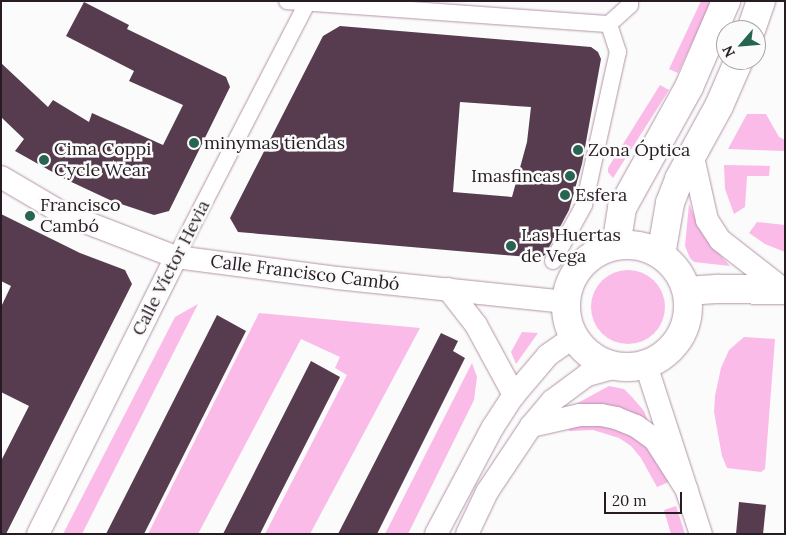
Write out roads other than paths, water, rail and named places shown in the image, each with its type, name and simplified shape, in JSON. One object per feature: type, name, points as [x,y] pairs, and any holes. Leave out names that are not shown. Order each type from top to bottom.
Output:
[{"type":"main road","points":[[616,246],[622,208],[689,87],[726,1]]},
{"type":"main road","points":[[755,20],[761,1]]},
{"type":"main road","points":[[661,255],[670,203],[692,153],[720,106],[735,70]]},
{"type":"main road","points":[[632,245],[647,248],[661,255],[673,265],[687,291],[688,310],[685,328],[676,344],[646,365],[617,367],[600,361],[585,351],[574,337],[568,320],[566,302],[569,286],[576,272],[600,250],[616,246],[632,245]]},
{"type":"main road","points":[[687,291],[719,289],[784,290]]},
{"type":"street","points":[[287,1],[609,24],[630,5],[630,1]]},
{"type":"street","name":"Calle Víctor Hevia","points":[[38,534],[176,257],[307,3]]},
{"type":"street","points":[[553,261],[584,205],[594,165],[618,52],[609,24]]},
{"type":"street","points":[[692,153],[707,220],[720,240],[784,290]]},
{"type":"street","name":"Calle Francisco Cambó","points":[[1,177],[62,213],[176,257],[566,302]]},
{"type":"street","points":[[448,289],[476,325],[514,395]]},
{"type":"street","points":[[436,534],[493,426],[514,395],[548,355],[574,337]]},
{"type":"street","points":[[646,365],[701,534]]},
{"type":"street","points":[[467,534],[487,492],[531,426],[552,401],[568,387],[587,375],[617,367]]},
{"type":"street","points":[[531,426],[594,415],[616,418],[636,426],[655,440],[687,490]]},
{"type":"place","name":"minymas tiendas","points":[[194,143]]},
{"type":"place","name":"Zona Óptica","points":[[578,150]]},
{"type":"place","name":"Cima Coppi Cycle Wear","points":[[44,160]]},
{"type":"place","name":"Imasfincas","points":[[570,176]]},
{"type":"place","name":"Esfera","points":[[565,195]]},
{"type":"place","name":"Francisco Cambó","points":[[30,216]]},
{"type":"place","name":"Las Huertas de Vega","points":[[511,246]]}]
